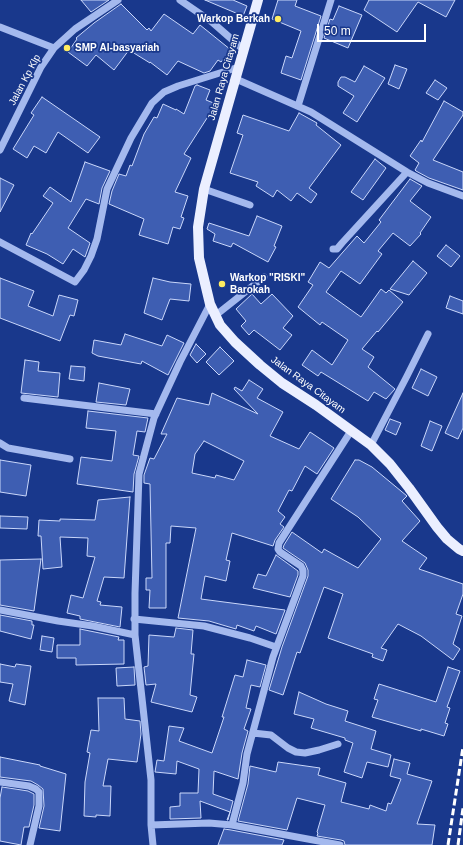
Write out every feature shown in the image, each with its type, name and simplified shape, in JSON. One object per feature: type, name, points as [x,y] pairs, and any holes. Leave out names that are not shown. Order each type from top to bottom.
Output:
[{"type":"main road","name":"Jalan Raya Citayam","points":[[258,0],[204,189],[198,227],[199,258],[210,304],[220,325],[235,342],[260,365],[282,383],[371,445],[390,464],[437,528],[447,539],[463,551]]},
{"type":"street","name":"Jalan Kp Klp","points":[[0,150],[41,67],[54,48],[75,29],[118,0]]},
{"type":"street","points":[[180,0],[212,22],[244,50]]},
{"type":"street","points":[[298,106],[331,0]]},
{"type":"street","points":[[0,27],[54,48]]},
{"type":"street","points":[[0,242],[75,282],[84,270],[97,239],[107,189],[130,138],[152,103],[164,92],[178,86],[239,67]]},
{"type":"street","points":[[236,79],[311,112],[407,172],[428,183],[463,196]]},
{"type":"street","points":[[333,249],[337,249],[342,244],[407,172]]},
{"type":"street","points":[[204,189],[250,205]]},
{"type":"street","points":[[216,315],[264,277]]},
{"type":"street","points":[[153,845],[151,825],[151,780],[134,618],[139,474],[156,414],[180,362],[210,304]]},
{"type":"street","points":[[371,445],[428,334]]},
{"type":"street","points":[[24,398],[156,414]]},
{"type":"street","points":[[232,824],[243,783],[247,754],[252,733],[276,647],[303,576],[301,566],[280,552],[278,549],[279,543],[351,431]]},
{"type":"street","points":[[0,443],[8,448],[70,459]]},
{"type":"street","points":[[0,610],[93,626],[135,635]]},
{"type":"street","points":[[134,618],[204,626],[250,638],[276,647]]},
{"type":"street","points":[[252,733],[271,735],[296,752],[305,753],[338,744]]},
{"type":"street","points":[[0,782],[28,786],[39,792],[39,806],[30,845]]},
{"type":"street","points":[[151,825],[209,823],[232,824],[340,845]]},
{"type":"building","points":[[81,0],[109,0],[91,12]]},
{"type":"building","points":[[205,0],[233,0],[247,6],[243,16]]},
{"type":"building","points":[[278,0],[297,0],[295,6],[321,16],[301,80],[281,73],[286,56],[292,58],[301,31],[272,19]]},
{"type":"building","points":[[369,0],[455,0],[446,17],[418,2],[397,32],[364,10]]},
{"type":"building","points":[[121,4],[147,30],[149,28],[151,31],[164,14],[193,34],[200,25],[231,50],[221,62],[218,60],[210,71],[204,73],[178,61],[167,75],[150,62],[129,50],[114,70],[96,55],[87,66],[68,52],[77,39],[76,38]]},
{"type":"building","points":[[339,6],[362,15],[348,48],[324,38],[330,19],[333,20]]},
{"type":"building","points":[[395,65],[407,69],[399,89],[388,84]]},
{"type":"building","points":[[364,66],[385,78],[357,122],[343,113],[354,96],[338,86],[338,82],[341,77],[345,77],[355,82]]},
{"type":"building","points":[[435,80],[447,88],[438,100],[426,93]]},
{"type":"building","points":[[197,85],[210,90],[206,100],[216,104],[184,154],[191,158],[175,192],[188,196],[181,217],[184,218],[180,229],[173,227],[168,244],[139,235],[144,219],[109,204],[112,191],[119,174],[126,176],[130,165],[132,166],[144,134],[154,117],[157,118],[163,104],[184,114],[195,86]]},
{"type":"building","points":[[42,97],[100,137],[88,153],[58,132],[46,153],[34,146],[27,158],[13,149],[34,115],[31,113]]},
{"type":"building","points":[[444,101],[463,112],[463,115],[433,160],[463,172],[463,190],[429,178],[416,171],[415,170],[419,163],[410,156],[421,140],[422,142]]},
{"type":"building","points":[[299,113],[317,123],[316,125],[341,145],[309,188],[317,194],[311,203],[297,193],[291,201],[277,190],[273,197],[256,186],[258,182],[230,173],[243,135],[237,133],[243,115],[289,131]]},
{"type":"building","points":[[375,159],[386,168],[363,200],[351,192]]},
{"type":"building","points":[[85,162],[110,171],[102,188],[99,204],[86,199],[68,228],[90,243],[85,257],[73,249],[63,264],[47,254],[26,245],[31,233],[32,234],[53,203],[43,196],[50,187],[71,202]]},
{"type":"building","points":[[0,178],[14,185],[0,212]]},
{"type":"building","points":[[410,179],[422,186],[410,201],[431,217],[420,233],[421,234],[410,246],[393,233],[378,251],[382,254],[360,284],[341,271],[326,292],[361,317],[381,289],[386,293],[389,290],[403,302],[362,349],[374,357],[368,367],[395,389],[386,399],[374,392],[368,401],[321,372],[318,376],[302,365],[312,350],[332,365],[348,340],[322,322],[320,325],[298,307],[313,285],[308,282],[320,262],[329,268],[357,236],[364,243],[381,222],[379,220]]},
{"type":"building","points":[[257,216],[282,226],[274,246],[276,247],[268,262],[233,243],[231,247],[213,241],[215,234],[207,229],[209,223],[249,236]]},
{"type":"building","points":[[446,245],[460,256],[451,267],[437,256]]},
{"type":"building","points":[[413,261],[427,273],[409,295],[390,289]]},
{"type":"building","points":[[0,278],[34,291],[28,306],[53,316],[59,295],[78,300],[74,316],[70,315],[60,341],[0,318]]},
{"type":"building","points":[[153,278],[170,282],[191,284],[189,301],[170,299],[162,320],[144,313]]},
{"type":"building","points":[[252,294],[261,304],[272,294],[293,316],[283,328],[292,335],[280,350],[254,330],[249,335],[241,326],[246,321],[236,309]]},
{"type":"building","points":[[450,296],[463,301],[463,314],[446,308]]},
{"type":"building","points":[[125,334],[162,346],[167,335],[184,343],[168,375],[142,361],[141,364],[98,356],[92,353],[94,340],[121,345]]},
{"type":"building","points":[[196,344],[206,354],[197,363],[190,355]]},
{"type":"building","points":[[220,347],[234,361],[219,375],[206,362]]},
{"type":"building","points":[[25,360],[39,362],[38,371],[60,373],[58,397],[21,393]]},
{"type":"building","points":[[71,366],[85,367],[84,381],[69,379]]},
{"type":"building","points":[[421,369],[437,377],[428,396],[412,388]]},
{"type":"building","points":[[249,380],[263,389],[257,398],[283,412],[270,436],[299,449],[310,432],[334,448],[317,474],[305,466],[292,491],[289,490],[278,511],[285,517],[280,524],[284,527],[275,540],[273,546],[232,533],[226,560],[230,561],[226,581],[205,576],[201,599],[285,610],[276,634],[256,626],[254,631],[237,625],[236,629],[209,621],[178,618],[196,528],[171,526],[170,543],[166,543],[166,608],[149,608],[150,590],[146,590],[146,578],[152,578],[150,484],[144,483],[144,475],[150,458],[154,459],[167,434],[161,434],[177,398],[209,405],[212,393],[258,414],[234,389],[235,387],[242,391]],"holes":[[[204,441],[244,461],[234,480],[216,475],[215,478],[192,473],[195,454]]]},
{"type":"building","points":[[99,383],[130,389],[126,405],[96,402]]},
{"type":"building","points":[[463,393],[463,428],[458,439],[445,433]]},
{"type":"building","points":[[88,411],[148,418],[145,432],[137,431],[133,455],[139,456],[134,474],[133,492],[77,484],[81,457],[112,461],[116,431],[86,428]]},
{"type":"building","points":[[390,419],[401,423],[396,435],[385,430]]},
{"type":"building","points":[[430,421],[442,426],[432,451],[421,446]]},
{"type":"building","points":[[0,460],[31,465],[26,496],[0,492]]},
{"type":"building","points":[[355,460],[359,460],[372,467],[407,496],[402,501],[420,521],[402,541],[427,558],[419,569],[463,584],[463,594],[456,614],[462,616],[453,644],[460,649],[453,660],[421,636],[398,624],[381,648],[387,650],[383,661],[372,657],[373,654],[328,638],[343,594],[324,587],[300,653],[297,652],[283,695],[269,690],[282,647],[308,576],[308,570],[305,563],[283,548],[292,532],[322,553],[324,549],[358,568],[381,539],[358,517],[331,499]]},
{"type":"building","points":[[130,497],[124,578],[104,577],[97,601],[101,602],[100,605],[122,607],[120,627],[80,619],[80,616],[67,613],[71,595],[83,598],[95,557],[87,556],[88,538],[60,537],[62,567],[43,569],[41,536],[38,536],[39,520],[95,520],[98,500]]},
{"type":"building","points":[[0,516],[28,517],[27,529],[0,528]]},
{"type":"building","points":[[276,555],[298,571],[290,597],[253,588],[258,574],[266,576]]},
{"type":"building","points":[[41,559],[34,611],[0,605],[0,560]]},
{"type":"building","points":[[0,615],[32,621],[32,625],[34,625],[31,639],[0,631]]},
{"type":"building","points":[[176,628],[193,630],[191,654],[194,654],[190,695],[197,697],[192,712],[151,702],[156,684],[146,685],[144,667],[148,666],[149,635],[174,637]]},
{"type":"building","points":[[80,629],[119,637],[118,640],[124,640],[124,664],[76,665],[76,658],[57,658],[57,645],[80,645]]},
{"type":"building","points":[[42,636],[54,638],[52,652],[40,650]]},
{"type":"building","points":[[247,660],[266,665],[260,687],[251,685],[246,708],[251,709],[244,729],[248,731],[242,753],[238,779],[214,771],[213,794],[233,801],[228,820],[230,812],[200,801],[201,818],[170,819],[170,807],[180,806],[180,793],[198,793],[199,769],[177,761],[176,774],[155,772],[157,760],[164,761],[169,726],[184,728],[179,741],[212,753],[224,717],[222,717],[235,675],[243,677]]},
{"type":"building","points":[[0,664],[15,667],[16,664],[31,666],[25,705],[9,701],[13,684],[0,682]]},
{"type":"building","points":[[134,667],[135,685],[117,686],[116,668]]},
{"type":"building","points":[[448,667],[460,671],[447,707],[450,708],[445,723],[448,724],[444,736],[372,717],[378,700],[374,699],[379,684],[436,702]]},
{"type":"building","points":[[299,692],[326,704],[348,711],[345,721],[376,731],[371,749],[391,755],[388,767],[367,762],[362,778],[344,772],[353,743],[345,740],[345,738],[311,728],[314,719],[294,714]]},
{"type":"building","points":[[98,698],[124,698],[125,719],[140,721],[141,734],[137,762],[108,759],[103,786],[111,786],[110,816],[96,815],[96,817],[84,816],[85,782],[90,753],[87,752],[91,730],[99,731]]},
{"type":"building","points":[[0,757],[40,765],[66,774],[60,831],[39,828],[44,806],[43,789],[31,781],[0,777]]},
{"type":"building","points":[[394,759],[410,763],[407,774],[432,781],[417,824],[435,825],[432,845],[345,845],[344,841],[341,840],[317,836],[325,805],[297,798],[287,830],[238,821],[248,784],[250,766],[276,772],[278,762],[320,768],[318,775],[346,783],[341,802],[369,809],[370,805],[386,811],[388,803],[391,804],[401,779],[390,776]]},
{"type":"building","points":[[2,787],[28,791],[34,794],[34,805],[29,827],[24,827],[21,845],[0,841],[0,798]]},
{"type":"building","points":[[224,829],[284,840],[282,845],[218,845]]},
{"type":"railway","points":[[448,845],[463,747]]},
{"type":"railway","points":[[458,845],[463,808]]},
{"type":"place","name":"Warkop Berkah","points":[[278,19]]},
{"type":"place","name":"SMP Al-basyariah","points":[[67,48]]},
{"type":"place","name":"Warkop \"RISKI\" Barokah","points":[[222,284]]}]
